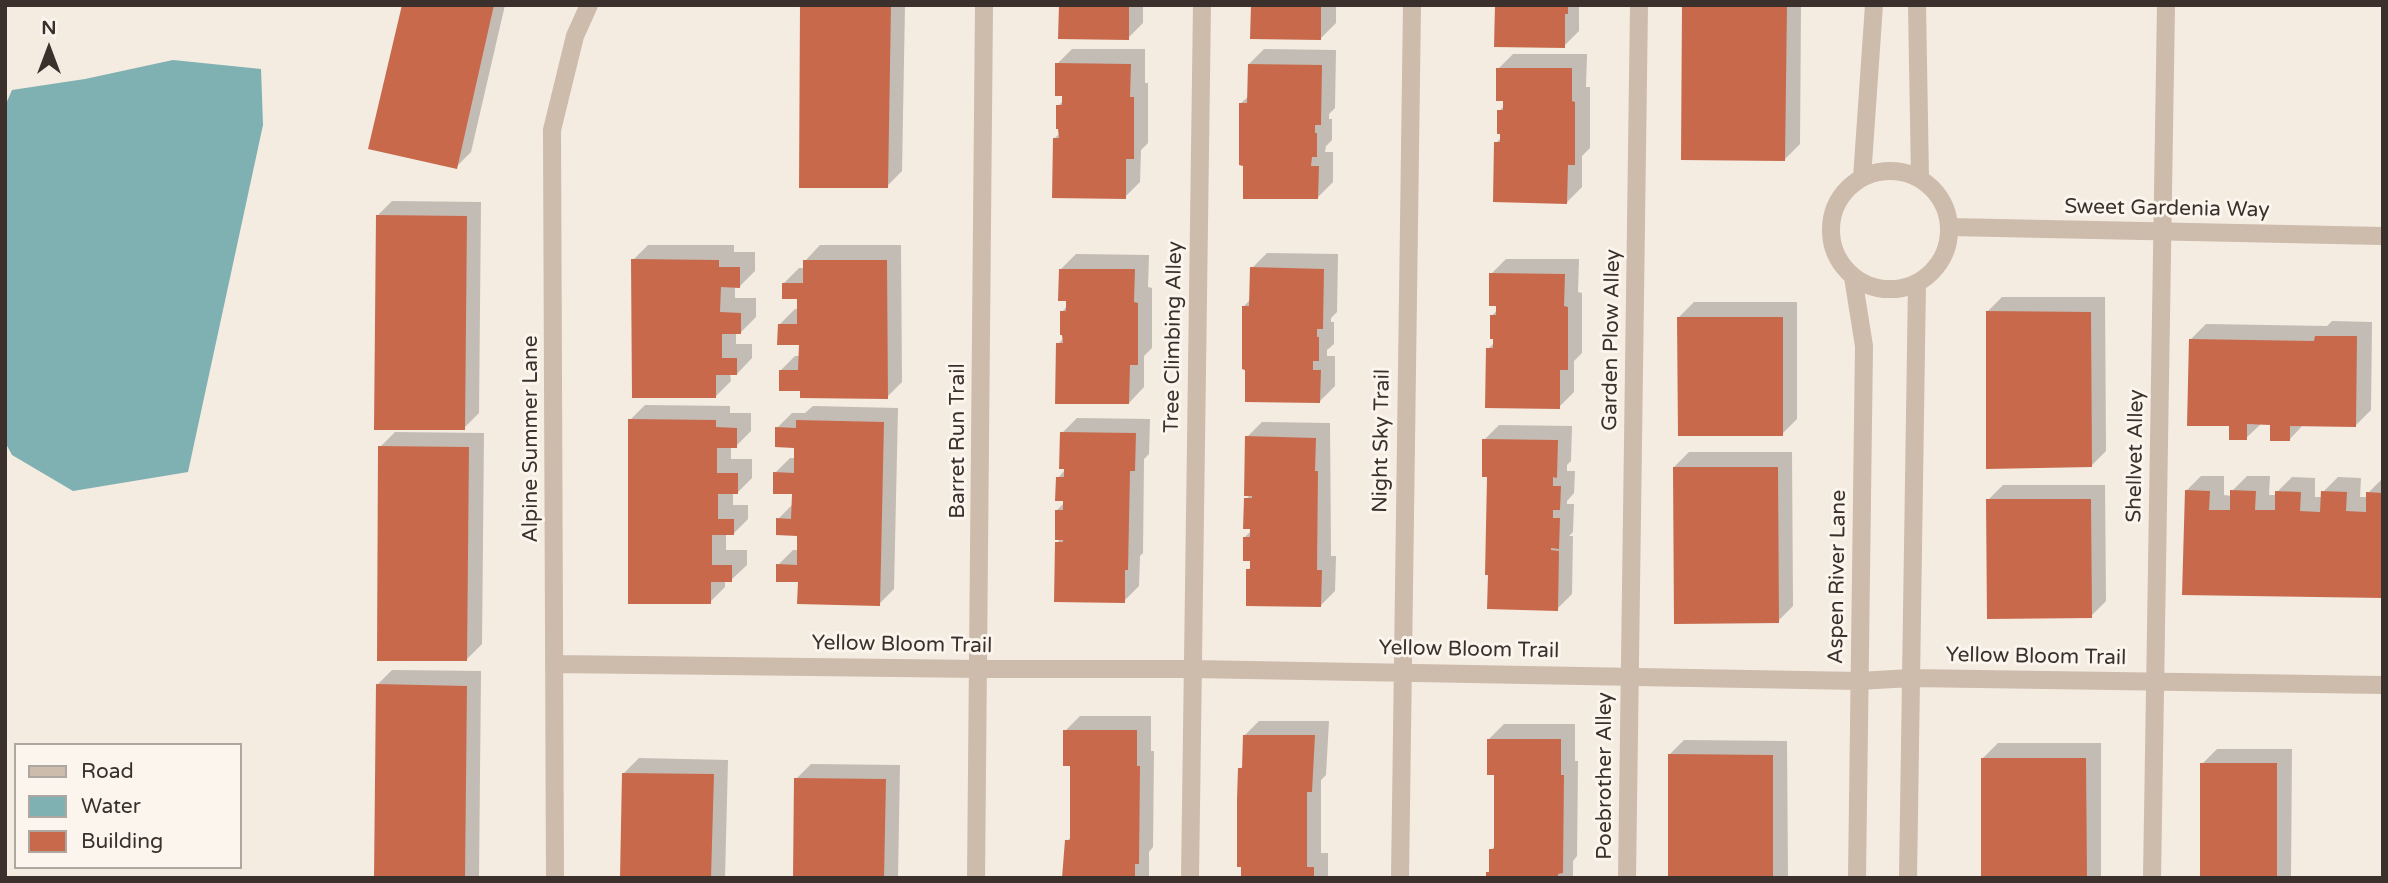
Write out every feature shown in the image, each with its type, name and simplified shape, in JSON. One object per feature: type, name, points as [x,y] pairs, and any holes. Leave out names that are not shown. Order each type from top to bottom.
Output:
[{"type":"street","name":"Alpine Summer Lane","points":[[555,878],[552,130],[575,36],[589,5]]},
{"type":"street","name":"Barret Run Trail","points":[[976,878],[985,5]]},
{"type":"street","name":"Tree Climbing Alley","points":[[1190,878],[1202,5]]},
{"type":"street","name":"Night Sky Trail","points":[[1400,878],[1412,5]]},
{"type":"street","name":"Garden Plow Alley","points":[[1629,675],[1639,5]]},
{"type":"street","points":[[1853,277],[1870,287],[1889,290],[1908,288],[1926,279],[1940,264],[1948,247],[1950,227],[1946,207],[1935,190],[1920,178],[1901,172],[1881,172],[1861,178],[1874,5]]},
{"type":"street","points":[[1917,5],[1920,178]]},
{"type":"street","name":"Shellvet Alley","points":[[2152,878],[2164,231],[2165,5]]},
{"type":"street","name":"Aspen River Lane","points":[[1857,878],[1864,346],[1853,277],[1839,262],[1832,245],[1831,225],[1835,206],[1846,190],[1861,178]]},
{"type":"street","name":"Sweet Gardenia Way","points":[[1950,227],[2383,236]]},
{"type":"street","points":[[1908,878],[1917,283]]},
{"type":"street","name":"Yellow Bloom Trail","points":[[555,664],[1402,671],[1860,681],[1911,678],[2383,685]]},
{"type":"street","name":"Poebrother Alley","points":[[1627,878],[1629,675]]},
{"type":"water","points":[[173,60],[261,69],[263,125],[188,472],[73,491],[12,455],[5,442],[5,106],[12,90],[85,79]]},
{"type":"building","points":[[402,5],[494,5],[457,169],[368,149]]},
{"type":"building","points":[[800,5],[891,5],[888,188],[799,188]]},
{"type":"building","points":[[1059,5],[1129,5],[1129,40],[1058,39]]},
{"type":"building","points":[[1251,5],[1321,5],[1321,40],[1250,39]]},
{"type":"building","points":[[1495,5],[1568,5],[1568,14],[1565,14],[1565,48],[1494,47]]},
{"type":"building","points":[[1682,5],[1787,5],[1785,161],[1681,160]]},
{"type":"building","points":[[1055,63],[1131,64],[1134,159],[1126,159],[1126,199],[1052,198],[1053,138],[1059,138],[1056,129],[1056,105],[1062,105],[1062,96],[1055,96]]},
{"type":"building","points":[[1248,64],[1322,65],[1321,125],[1315,125],[1317,157],[1312,157],[1311,166],[1319,166],[1318,199],[1243,199],[1243,166],[1239,165],[1239,103],[1247,103]]},
{"type":"building","points":[[1496,68],[1572,68],[1575,165],[1568,165],[1567,204],[1493,202],[1494,142],[1500,142],[1500,134],[1497,134],[1497,110],[1503,110],[1503,101],[1496,101]]},
{"type":"building","points":[[376,215],[467,216],[465,430],[374,430]]},
{"type":"building","points":[[631,259],[719,260],[719,267],[740,267],[740,288],[721,287],[720,312],[741,313],[741,334],[722,334],[722,358],[737,358],[737,375],[716,375],[716,398],[632,398]]},
{"type":"building","points":[[803,260],[887,260],[888,399],[800,398],[800,391],[779,391],[779,370],[798,370],[799,345],[777,345],[778,324],[797,324],[797,299],[782,299],[782,283],[803,283]]},
{"type":"building","points":[[1250,267],[1324,269],[1323,329],[1317,329],[1319,361],[1313,361],[1313,370],[1321,370],[1320,403],[1245,402],[1242,306],[1249,306]]},
{"type":"building","points":[[1059,269],[1135,269],[1138,365],[1130,365],[1129,404],[1055,404],[1056,343],[1063,343],[1060,335],[1060,311],[1066,311],[1066,301],[1058,301]]},
{"type":"building","points":[[1489,273],[1565,274],[1568,370],[1560,370],[1560,409],[1485,408],[1486,348],[1493,348],[1493,339],[1490,339],[1490,315],[1496,315],[1496,306],[1489,306]]},
{"type":"building","points":[[1986,311],[2091,312],[2092,467],[1986,469]]},
{"type":"building","points":[[1677,317],[1783,317],[1783,436],[1678,436]]},
{"type":"building","points":[[2315,336],[2357,336],[2356,427],[2290,426],[2290,441],[2270,441],[2270,425],[2247,424],[2247,440],[2229,440],[2229,426],[2187,426],[2189,339],[2314,341]]},
{"type":"building","points":[[628,419],[716,420],[716,427],[737,428],[737,448],[717,448],[717,473],[738,473],[738,494],[718,494],[718,519],[734,519],[734,535],[712,535],[712,565],[732,565],[732,582],[711,582],[711,604],[628,604]]},
{"type":"building","points":[[796,420],[884,422],[880,606],[797,604],[798,582],[776,582],[776,564],[797,565],[797,536],[776,535],[776,518],[791,519],[792,494],[773,494],[773,472],[794,473],[794,448],[775,447],[775,427],[796,428]]},
{"type":"building","points":[[1060,432],[1136,433],[1135,471],[1130,471],[1125,603],[1054,602],[1055,542],[1063,542],[1055,540],[1055,510],[1063,510],[1063,501],[1055,501],[1056,477],[1064,477],[1064,469],[1059,469]]},
{"type":"building","points":[[1245,436],[1316,438],[1317,570],[1322,570],[1321,607],[1246,606],[1246,569],[1250,569],[1250,561],[1243,561],[1243,537],[1250,537],[1250,529],[1243,529],[1244,498],[1252,496],[1244,496]]},
{"type":"building","points":[[1482,439],[1558,440],[1557,478],[1553,477],[1553,486],[1561,486],[1560,510],[1553,510],[1553,518],[1560,518],[1559,549],[1551,550],[1559,551],[1558,611],[1487,609],[1487,477],[1482,477]]},
{"type":"building","points":[[378,446],[469,447],[467,661],[377,661]]},
{"type":"building","points":[[1673,467],[1778,467],[1779,623],[1674,624]]},
{"type":"building","points":[[2185,490],[2210,491],[2209,510],[2230,510],[2230,490],[2256,491],[2255,510],[2275,510],[2275,491],[2301,492],[2300,511],[2320,512],[2321,491],[2347,492],[2346,511],[2366,512],[2366,492],[2383,493],[2383,598],[2182,595]]},
{"type":"building","points":[[1986,499],[2091,499],[2092,618],[1987,619]]},
{"type":"building","points":[[376,684],[467,686],[465,878],[374,878]]},
{"type":"building","points":[[1063,730],[1137,730],[1137,766],[1140,766],[1139,864],[1135,864],[1135,878],[1062,878],[1065,840],[1070,840],[1070,766],[1063,766]]},
{"type":"building","points":[[1243,735],[1315,735],[1312,792],[1307,792],[1307,867],[1314,867],[1314,878],[1241,878],[1241,867],[1237,867],[1237,800]]},
{"type":"building","points":[[1487,739],[1561,739],[1561,775],[1564,775],[1563,873],[1558,874],[1558,878],[1486,878],[1486,872],[1489,872],[1489,849],[1494,849],[1494,775],[1487,775]]},
{"type":"building","points":[[1668,754],[1773,755],[1773,878],[1668,878]]},
{"type":"building","points":[[1981,758],[2086,758],[2087,878],[1981,878]]},
{"type":"building","points":[[2200,763],[2277,763],[2277,878],[2200,878]]},
{"type":"building","points":[[622,773],[714,774],[711,878],[620,878]]},
{"type":"building","points":[[794,778],[886,779],[884,878],[793,878]]}]
